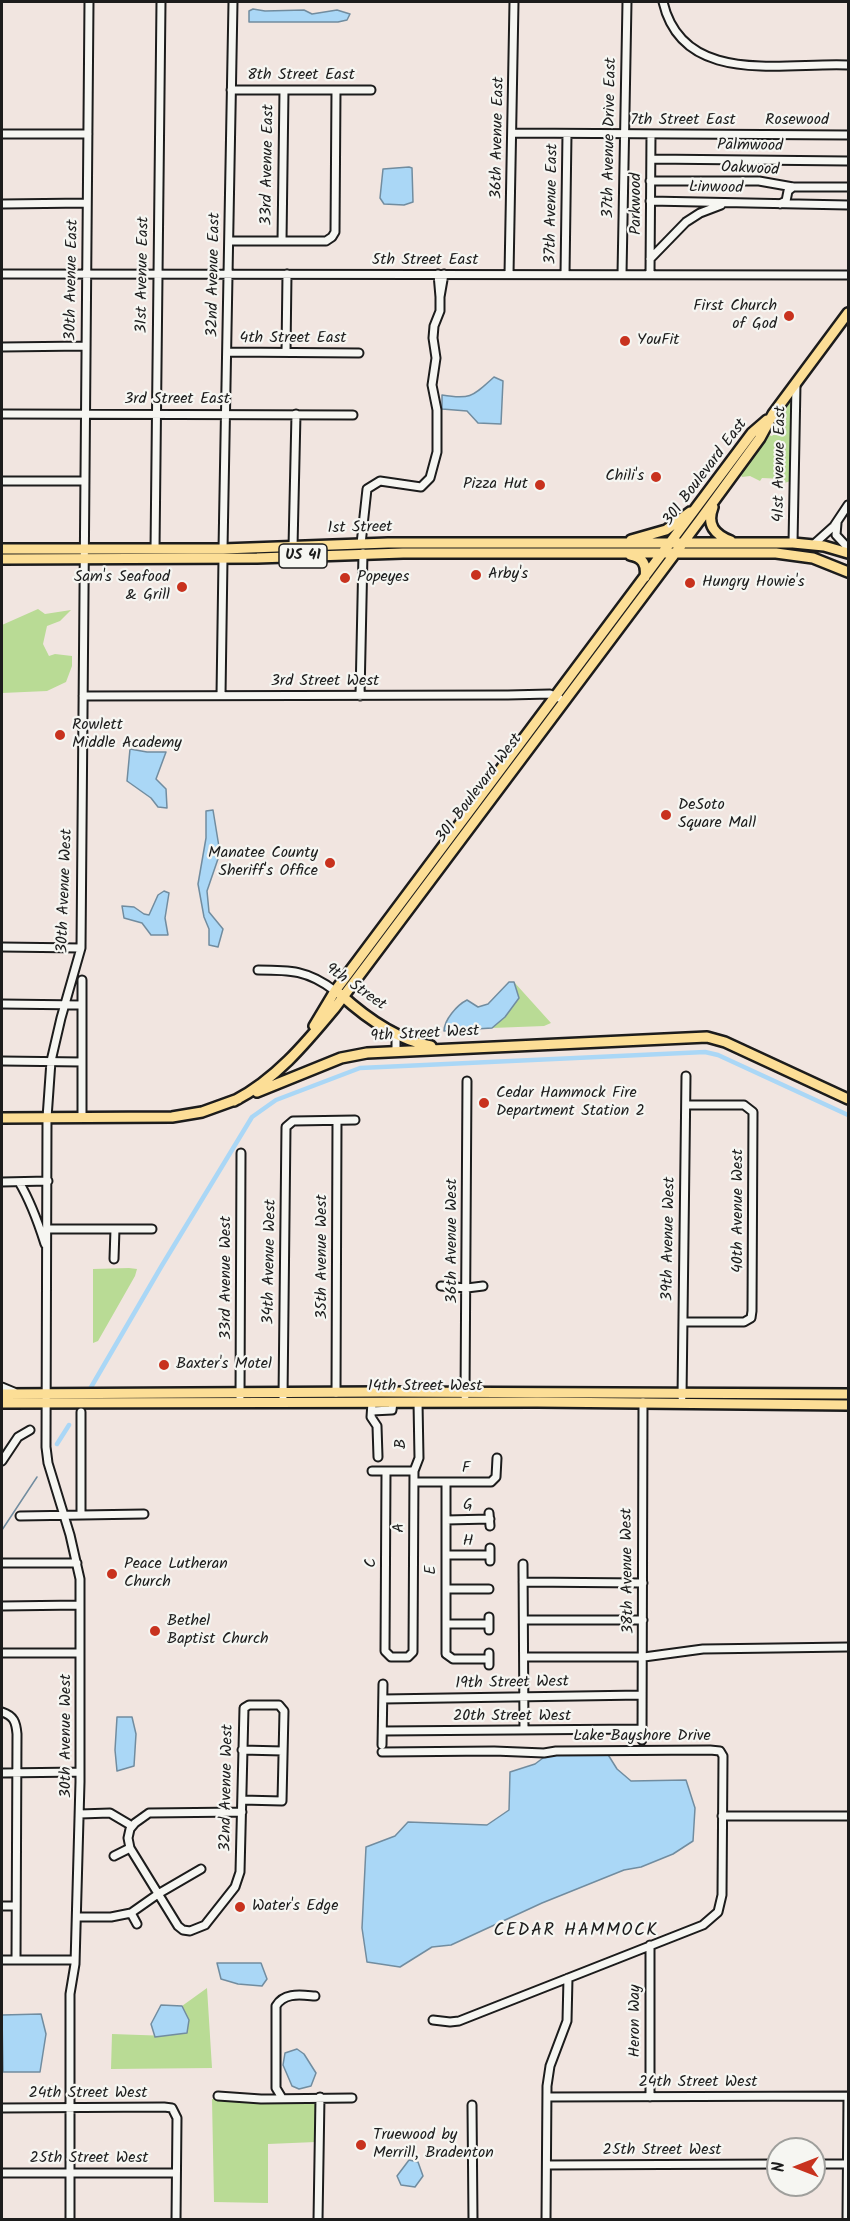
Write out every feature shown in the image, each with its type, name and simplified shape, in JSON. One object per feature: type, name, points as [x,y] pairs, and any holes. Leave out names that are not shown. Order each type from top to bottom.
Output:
[{"type":"main road","name":"301 Boulevard East","points":[[670,550],[701,503],[753,434],[773,414],[849,313]]},
{"type":"main road","name":"301 Boulevard East","points":[[670,550],[682,544],[760,438],[773,414]]},
{"type":"main road","points":[[718,495],[711,512],[711,526],[717,534],[736,543]]},
{"type":"main road","points":[[612,548],[658,534],[678,522],[701,503]]},
{"type":"main road","name":"US 41","points":[[682,544],[736,543],[793,549],[849,572]]},
{"type":"main road","name":"1st Street","points":[[2,559],[156,549],[224,555],[289,552],[293,547],[423,548],[437,544],[670,550]]},
{"type":"main road","name":"US 41","points":[[670,550],[793,549],[814,544],[849,553]]},
{"type":"main road","name":"1st Street","points":[[2,551],[15,549],[85,554],[300,556],[362,549],[612,548]]},
{"type":"main road","points":[[612,548],[642,560],[646,569],[645,578]]},
{"type":"main road","name":"301 Boulevard West","points":[[560,699],[645,578],[670,550]]},
{"type":"main road","name":"301 Boulevard West","points":[[234,1101],[271,1077],[304,1042],[670,550]]},
{"type":"main road","name":"9th Street","points":[[339,994],[396,1034],[420,1044],[447,1048]]},
{"type":"main road","name":"9th Street West","points":[[2,1118],[182,1116],[216,1108],[341,1058],[368,1053],[707,1037],[725,1042],[849,1099]]},
{"type":"main road","name":"14th Street West","points":[[283,1398],[336,1393],[643,1402],[682,1398],[849,1394]]},
{"type":"main road","name":"14th Street West","points":[[2,1403],[45,1398],[283,1398],[372,1406],[393,1402],[465,1397],[607,1393],[776,1404],[849,1405]]},
{"type":"main road","name":"14th Street West","points":[[2,1394],[45,1398]]},
{"type":"main road","points":[[776,1404],[819,1400],[825,1394]]},
{"type":"street","name":"30th Avenue East","points":[[85,554],[89,2]]},
{"type":"street","name":"31st Avenue East","points":[[156,549],[161,2]]},
{"type":"street","name":"32nd Avenue East","points":[[224,555],[233,2]]},
{"type":"street","name":"36th Avenue East","points":[[509,274],[514,2]]},
{"type":"street","name":"37th Avenue Drive East","points":[[622,274],[627,2]]},
{"type":"street","points":[[663,2],[670,24],[682,39],[699,53],[718,62],[746,65],[849,65]]},
{"type":"street","name":"8th Street East","points":[[231,90],[371,90]]},
{"type":"street","name":"33rd Avenue East","points":[[282,241],[284,90]]},
{"type":"street","points":[[229,241],[326,241],[332,237],[334,232],[336,90]]},
{"type":"street","points":[[2,134],[88,135]]},
{"type":"street","name":"7th Street East","points":[[512,134],[746,135]]},
{"type":"street","name":"37th Avenue East","points":[[565,274],[567,134]]},
{"type":"street","name":"Parkwood","points":[[650,274],[651,134]]},
{"type":"street","name":"Rosewood","points":[[746,135],[849,135]]},
{"type":"street","name":"Palmwood","points":[[651,159],[849,162]]},
{"type":"street","name":"Oakwood","points":[[650,181],[759,181],[793,187],[849,187]]},
{"type":"street","points":[[780,204],[786,201],[788,191],[793,187]]},
{"type":"street","name":"Linwood","points":[[650,201],[849,205]]},
{"type":"street","points":[[2,204],[87,203]]},
{"type":"street","points":[[650,259],[686,222],[707,210],[729,203]]},
{"type":"street","name":"5th Street East","points":[[2,274],[849,275]]},
{"type":"street","points":[[286,352],[287,274]]},
{"type":"street","points":[[360,696],[364,498],[371,485],[380,481],[421,487],[430,478],[436,452],[437,422],[432,385],[436,358],[433,333],[440,311],[441,274]]},
{"type":"street","points":[[2,347],[85,346]]},
{"type":"street","name":"4th Street East","points":[[227,352],[359,352]]},
{"type":"street","name":"41st Avenue East","points":[[793,549],[796,384]]},
{"type":"street","name":"3rd Street East","points":[[2,414],[353,415]]},
{"type":"street","points":[[293,547],[296,414]]},
{"type":"street","points":[[2,481],[85,481]]},
{"type":"street","points":[[814,544],[837,523],[849,505]]},
{"type":"street","points":[[837,523],[838,538],[849,548]]},
{"type":"street","name":"30th Avenue West","points":[[70,2220],[70,1994],[75,1960],[80,1814],[80,1605],[77,1563],[48,1463],[45,1398],[48,1256],[47,1118],[51,1061],[81,948],[85,554]]},
{"type":"street","points":[[221,695],[224,555]]},
{"type":"street","name":"3rd Street West","points":[[83,696],[360,696],[544,693],[560,699]]},
{"type":"street","points":[[2,947],[81,948]]},
{"type":"street","name":"9th Street","points":[[258,970],[299,971],[316,978],[339,994]]},
{"type":"street","points":[[82,980],[82,1117]]},
{"type":"street","points":[[2,1004],[82,1005]]},
{"type":"street","points":[[396,1034],[396,1051]]},
{"type":"street","points":[[2,1061],[82,1062]]},
{"type":"street","name":"39th Avenue West","points":[[682,1398],[686,1076]]},
{"type":"street","name":"36th Avenue West","points":[[465,1397],[467,1081]]},
{"type":"street","name":"40th Avenue West","points":[[683,1322],[747,1321],[751,1318],[752,1311],[753,1112],[748,1107],[686,1105]]},
{"type":"street","points":[[337,1121],[355,1120]]},
{"type":"street","name":"34th Avenue West","points":[[283,1398],[286,1127],[293,1121],[337,1121]]},
{"type":"street","name":"35th Avenue West","points":[[336,1393],[337,1121]]},
{"type":"street","name":"33rd Avenue West","points":[[240,1398],[241,1153]]},
{"type":"street","points":[[2,1182],[48,1181]]},
{"type":"street","name":"30th Avenue West","points":[[19,1182],[37,1219],[48,1256]]},
{"type":"street","points":[[48,1229],[152,1229]]},
{"type":"street","points":[[114,1259],[115,1229]]},
{"type":"street","points":[[441,1286],[483,1287]]},
{"type":"street","points":[[2,1387],[19,1394]]},
{"type":"street","points":[[607,1393],[615,1402]]},
{"type":"street","name":"A","points":[[411,1656],[413,1652],[414,1471],[418,1458],[418,1402]]},
{"type":"street","name":"38th Avenue West","points":[[642,1740],[643,1402]]},
{"type":"street","points":[[372,1406],[371,1417],[377,1426],[378,1457]]},
{"type":"street","points":[[81,1412],[81,1515]]},
{"type":"street","points":[[2,1461],[18,1437],[30,1430]]},
{"type":"street","name":"F","points":[[414,1482],[493,1481],[496,1477],[497,1458]]},
{"type":"street","points":[[372,1471],[414,1471]]},
{"type":"street","name":"C","points":[[386,1472],[386,1654],[391,1657],[411,1656]]},
{"type":"street","name":"E","points":[[446,1482],[446,1654],[453,1659],[489,1659]]},
{"type":"street","points":[[20,1516],[144,1514]]},
{"type":"street","name":"G","points":[[446,1520],[490,1519]]},
{"type":"street","name":"H","points":[[446,1555],[490,1555]]},
{"type":"street","points":[[2,1563],[77,1563]]},
{"type":"street","points":[[523,1564],[524,1730]]},
{"type":"street","points":[[523,1582],[643,1583]]},
{"type":"street","points":[[446,1589],[489,1589]]},
{"type":"street","points":[[2,1605],[80,1605]]},
{"type":"street","points":[[524,1620],[643,1620]]},
{"type":"street","points":[[446,1624],[489,1624]]},
{"type":"street","points":[[524,1657],[644,1657],[703,1648],[849,1647]]},
{"type":"street","points":[[2,1653],[80,1653]]},
{"type":"street","points":[[383,1684],[383,1731]]},
{"type":"street","name":"19th Street West","points":[[383,1699],[642,1695]]},
{"type":"street","name":"32nd Avenue West","points":[[158,1894],[178,1926],[186,1930],[202,1926],[207,1922],[235,1887],[240,1872],[243,1710],[246,1706],[276,1704],[283,1708],[283,1751]]},
{"type":"street","points":[[2,1712],[13,1718],[17,1725],[16,1960]]},
{"type":"street","name":"20th Street West","points":[[383,1731],[642,1729]]},
{"type":"street","name":"Lake Bayshore Drive","points":[[383,1731],[382,1748],[544,1753],[717,1750],[723,1756],[723,1889],[718,1912],[703,1925],[459,2021],[433,2020]]},
{"type":"street","points":[[242,1750],[283,1751],[282,1801],[242,1800]]},
{"type":"street","points":[[2,1773],[80,1772]]},
{"type":"street","points":[[158,1894],[130,1848],[128,1838],[132,1826],[152,1813],[242,1812]]},
{"type":"street","points":[[80,1814],[110,1813],[132,1826]]},
{"type":"street","points":[[722,1816],[849,1816]]},
{"type":"street","points":[[114,1856],[130,1848]]},
{"type":"street","points":[[77,1917],[111,1917],[131,1913],[201,1869]]},
{"type":"street","points":[[2,1906],[16,1906]]},
{"type":"street","points":[[131,1913],[137,1924]]},
{"type":"street","name":"Heron Way","points":[[650,1946],[650,2097]]},
{"type":"street","points":[[2,1960],[75,1960]]},
{"type":"street","points":[[546,2220],[547,2097],[550,2066],[567,2021],[568,1978]]},
{"type":"street","points":[[282,2098],[276,2088],[277,2004],[287,1996],[315,1996]]},
{"type":"street","points":[[218,2096],[352,2098]]},
{"type":"street","points":[[847,2220],[848,2096]]},
{"type":"street","name":"24th Street West","points":[[547,2097],[848,2096]]},
{"type":"street","points":[[318,2220],[320,2097]]},
{"type":"street","points":[[472,2105],[473,2220]]},
{"type":"street","name":"24th Street West","points":[[2,2108],[164,2107],[173,2110],[177,2118],[176,2173]]},
{"type":"street","name":"25th Street West","points":[[547,2165],[766,2164]]},
{"type":"street","points":[[826,2164],[847,2164]]},
{"type":"street","name":"25th Street West","points":[[2,2173],[176,2173]]},
{"type":"street","points":[[176,2173],[176,2220]]},
{"type":"green space","points":[[789,403],[793,405],[791,481],[784,483],[784,479],[762,478],[760,481],[750,476],[742,477],[740,473],[768,435],[772,436],[775,433],[773,428]]},
{"type":"green space","points":[[38,609],[45,614],[71,610],[60,621],[47,626],[43,644],[49,656],[55,654],[72,656],[72,666],[66,682],[47,691],[2,693],[2,625]]},
{"type":"green space","points":[[514,982],[551,1023],[544,1026],[492,1028],[505,1017],[519,998]]},
{"type":"green space","points":[[93,1269],[137,1269],[135,1276],[98,1341],[93,1343]]},
{"type":"green space","points":[[207,1988],[212,2068],[111,2069],[112,2034],[169,2036],[189,2020],[182,2006]]},
{"type":"green space","points":[[212,2099],[317,2100],[316,2142],[268,2144],[268,2203],[214,2202]]},
{"type":"water","points":[[253,9],[304,10],[312,14],[337,10],[350,14],[347,20],[338,22],[249,22],[249,11]]},
{"type":"water","points":[[412,168],[413,202],[404,205],[384,204],[380,198],[383,169]]},
{"type":"water","points":[[494,377],[503,381],[501,424],[478,423],[467,411],[442,409],[442,395],[466,397],[481,389]]},
{"type":"water","points":[[130,749],[166,752],[156,779],[166,789],[167,808],[158,807],[151,798],[127,781]]},
{"type":"water","points":[[213,810],[220,853],[207,891],[209,912],[223,929],[218,947],[209,945],[209,929],[204,917],[198,884],[206,838],[206,811]]},
{"type":"water","points":[[164,891],[169,893],[165,918],[168,935],[151,935],[142,923],[124,918],[122,906],[134,907],[149,915],[158,895]]},
{"type":"water","points":[[509,982],[514,982],[519,998],[505,1017],[492,1028],[444,1031],[449,1018],[463,1002],[467,1000],[478,1007],[488,1004]]},
{"type":"water","points":[[117,1717],[132,1717],[136,1734],[134,1766],[117,1771],[115,1750]]},
{"type":"water","points":[[607,1753],[617,1769],[631,1781],[686,1780],[695,1808],[693,1841],[673,1854],[641,1867],[624,1870],[542,1903],[451,1945],[432,1947],[400,1967],[367,1962],[362,1928],[366,1847],[395,1836],[408,1822],[487,1825],[509,1810],[510,1772],[535,1764],[547,1755]]},
{"type":"water","points":[[217,1963],[261,1963],[267,1979],[262,1986],[238,1984],[221,1979]]},
{"type":"water","points":[[161,2005],[182,2006],[189,2020],[187,2033],[155,2037],[151,2024]]},
{"type":"water","points":[[41,2014],[46,2034],[40,2072],[3,2072],[2,2015]]},
{"type":"water","points":[[297,2049],[304,2054],[316,2073],[311,2086],[299,2089],[292,2086],[283,2065],[285,2053]]},
{"type":"water","points":[[409,2160],[418,2162],[423,2176],[415,2187],[401,2185],[397,2176]]},
{"type":"waterway","points":[[90,1389],[252,1117],[276,1100],[360,1068],[705,1052],[718,1055],[848,1115]]},
{"type":"waterway","points":[[57,1444],[69,1425]]},
{"type":"waterway","points":[[2,1530],[37,1477]]},
{"type":"place","name":"First Church of God","points":[[789,316]]},
{"type":"place","name":"YouFit","points":[[625,341]]},
{"type":"place","name":"Chili's","points":[[656,477]]},
{"type":"place","name":"Pizza Hut","points":[[540,485]]},
{"type":"place","name":"Arby's","points":[[476,575]]},
{"type":"place","name":"Popeyes","points":[[345,578]]},
{"type":"place","name":"Hungry Howie's","points":[[690,583]]},
{"type":"place","name":"Sam's Seafood & Grill","points":[[182,587]]},
{"type":"place","name":"Rowlett Middle Academy","points":[[60,735]]},
{"type":"place","name":"DeSoto Square Mall","points":[[666,815]]},
{"type":"place","name":"Manatee County Sheriff's Office","points":[[330,863]]},
{"type":"place","name":"Cedar Hammock Fire Department Station 2","points":[[484,1103]]},
{"type":"place","name":"Baxter's Motel","points":[[164,1365]]},
{"type":"place","name":"Peace Lutheran Church","points":[[112,1574]]},
{"type":"place","name":"Bethel Baptist Church","points":[[155,1631]]},
{"type":"place","name":"Water's Edge","points":[[240,1907]]},
{"type":"place","name":"Truewood by Merrill, Bradenton","points":[[361,2145]]},
{"type":"district","name":"CEDAR HAMMOCK","points":[[576,1932]]}]
